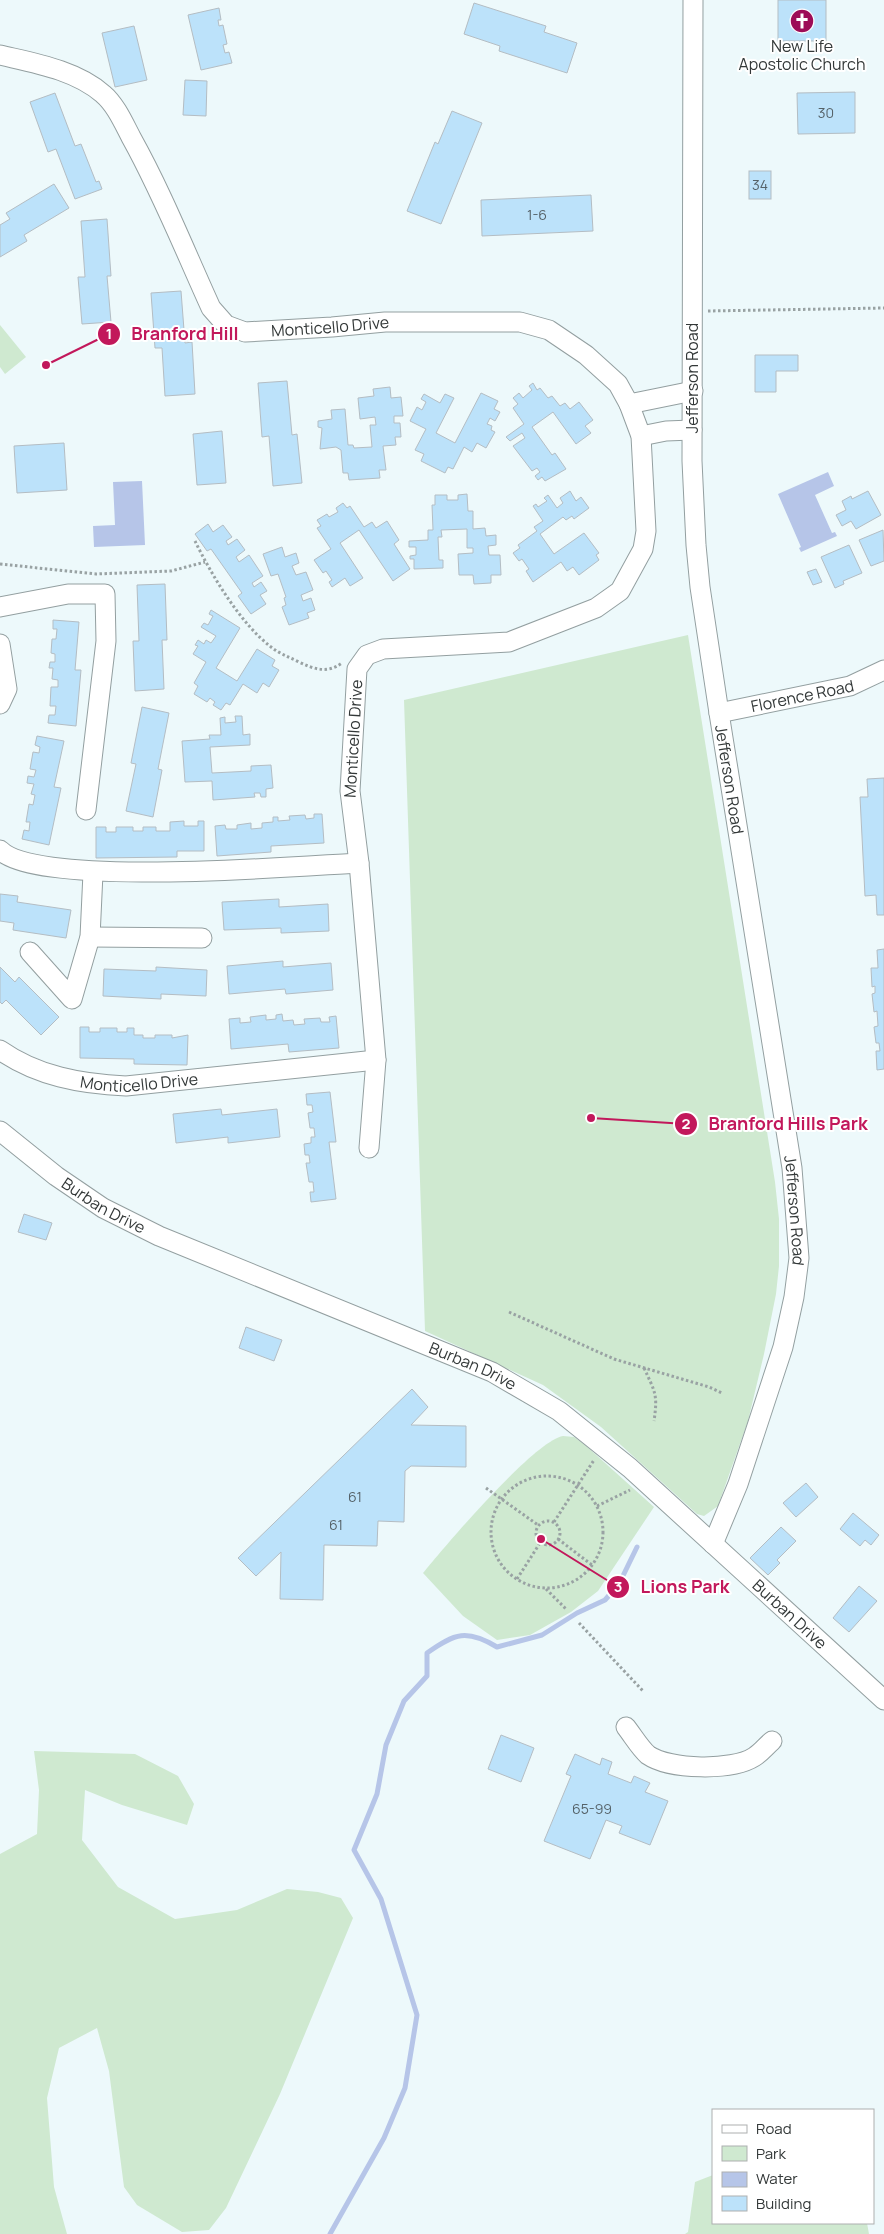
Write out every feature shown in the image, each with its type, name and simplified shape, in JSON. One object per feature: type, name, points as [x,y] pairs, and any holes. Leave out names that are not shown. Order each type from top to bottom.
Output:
[{"type":"street","name":"Jefferson Road","points":[[693,0],[693,506],[700,587],[792,1168],[799,1258],[794,1297],[783,1348],[738,1484],[712,1544]]},
{"type":"street","name":"Monticello Drive","points":[[0,55],[35,62],[77,78],[103,94],[117,112],[145,164],[211,308],[226,325],[245,332],[385,322],[520,322],[549,330],[586,355],[618,384],[629,404],[640,436],[645,540],[643,549],[620,591],[596,608],[509,642],[384,649],[367,655],[357,669],[350,791],[359,863],[376,1060],[369,1148]]},
{"type":"street","points":[[629,404],[692,391]]},
{"type":"street","points":[[640,436],[659,432],[692,430]]},
{"type":"street","points":[[0,607],[68,594],[105,594],[106,641],[86,810]]},
{"type":"street","points":[[0,644],[7,676],[7,689],[0,704]]},
{"type":"street","name":"Florence Road","points":[[719,713],[850,686],[884,670]]},
{"type":"street","points":[[0,850],[17,861],[93,873],[193,872],[359,863]]},
{"type":"street","points":[[30,952],[72,999],[90,937],[93,873]]},
{"type":"street","points":[[90,937],[202,938]]},
{"type":"street","name":"Monticello Drive","points":[[0,1050],[44,1072],[66,1080],[91,1085],[117,1086],[376,1060]]},
{"type":"street","name":"Burban Drive","points":[[0,1131],[56,1176],[103,1208],[207,1258],[492,1372],[559,1412],[605,1446],[646,1482],[884,1700]]},
{"type":"street","points":[[626,1727],[648,1755],[671,1763],[697,1766],[722,1766],[754,1758],[772,1741]]},
{"type":"path","points":[[692,311],[884,308]]},
{"type":"path","points":[[195,541],[205,562],[253,631],[271,647],[286,657],[312,668],[334,669],[346,660]]},
{"type":"path","points":[[0,564],[96,574],[171,571],[205,562]]},
{"type":"path","points":[[509,1312],[614,1359],[709,1387],[722,1393]]},
{"type":"path","points":[[644,1367],[655,1389],[654,1421]]},
{"type":"path","points":[[554,1522],[577,1485],[605,1446]]},
{"type":"path","points":[[555,1477],[577,1485],[597,1506],[602,1521],[603,1536],[600,1552],[592,1566],[574,1581],[563,1586],[546,1588],[528,1585],[517,1579],[501,1564],[492,1542],[493,1520],[502,1499],[520,1483],[537,1478],[555,1477]]},
{"type":"path","points":[[597,1506],[646,1482]]},
{"type":"path","points":[[486,1488],[538,1525]]},
{"type":"path","points":[[548,1520],[554,1522],[560,1530],[558,1540],[550,1545],[540,1543],[535,1531],[538,1525],[548,1520]]},
{"type":"path","points":[[558,1540],[592,1566]]},
{"type":"path","points":[[517,1579],[540,1543]]},
{"type":"path","points":[[546,1588],[566,1609]]},
{"type":"path","points":[[580,1623],[643,1691]]},
{"type":"green space","points":[[0,325],[26,357],[5,374],[0,367]]},
{"type":"green space","points":[[688,635],[775,1182],[779,1219],[779,1266],[776,1294],[748,1421],[718,1506],[704,1516],[697,1514],[601,1427],[543,1385],[425,1331],[404,700]]},
{"type":"green space","points":[[563,1436],[574,1437],[584,1444],[654,1507],[598,1591],[571,1612],[530,1635],[497,1640],[463,1616],[423,1573],[469,1519],[512,1474],[550,1442]]},
{"type":"green space","points":[[34,1751],[135,1754],[178,1776],[194,1804],[187,1825],[122,1805],[85,1790],[82,1840],[118,1887],[175,1919],[237,1910],[287,1889],[318,1892],[341,1898],[353,1918],[280,2094],[226,2208],[209,2230],[182,2232],[137,2205],[124,2187],[109,2071],[97,2028],[59,2048],[47,2098],[54,2187],[67,2234],[0,2234],[0,1854],[37,1834],[39,1790]]},
{"type":"green space","points":[[712,2175],[712,2224],[867,2224],[869,2234],[685,2234],[688,2232],[695,2182]]},
{"type":"water","points":[[828,472],[834,486],[815,495],[832,533],[835,532],[837,536],[801,552],[799,548],[801,547],[778,494]]},
{"type":"water","points":[[142,481],[145,545],[94,547],[93,526],[115,525],[113,482]]},
{"type":"building","name":"New Life Apostolic Church","points":[[778,0],[826,0],[826,41],[778,41]]},
{"type":"building","points":[[474,3],[546,26],[544,32],[577,43],[567,73],[499,51],[500,46],[464,34]]},
{"type":"building","points":[[219,8],[221,20],[218,20],[219,26],[223,25],[227,44],[223,45],[225,53],[229,52],[232,63],[201,70],[188,15]]},
{"type":"building","points":[[134,26],[147,80],[115,87],[102,33]]},
{"type":"building","points":[[185,80],[207,81],[206,116],[183,115]]},
{"type":"building","points":[[855,92],[855,133],[798,134],[797,93]]},
{"type":"building","points":[[55,93],[75,146],[81,144],[96,182],[99,181],[102,189],[75,199],[56,149],[48,152],[30,102]]},
{"type":"building","points":[[452,111],[482,123],[441,224],[407,211],[435,142],[438,144]]},
{"type":"building","points":[[749,171],[771,171],[771,199],[749,199]]},
{"type":"building","points":[[54,184],[69,208],[24,235],[27,241],[0,257],[0,225],[10,219],[6,213]]},
{"type":"building","points":[[591,195],[593,231],[482,236],[481,200]]},
{"type":"building","points":[[107,219],[111,276],[107,276],[111,322],[82,324],[78,277],[85,277],[81,221]]},
{"type":"building","points":[[181,291],[185,343],[192,342],[195,394],[165,396],[162,348],[155,348],[151,293]]},
{"type":"building","points":[[755,355],[798,355],[798,371],[776,371],[776,392],[755,392]]},
{"type":"building","points":[[287,381],[292,435],[297,434],[302,483],[273,486],[269,436],[262,437],[258,383]]},
{"type":"building","points":[[533,383],[537,390],[540,388],[548,398],[552,396],[560,406],[565,403],[570,409],[579,402],[593,420],[585,426],[591,433],[576,444],[553,412],[532,427],[552,455],[555,453],[566,469],[545,481],[542,477],[538,480],[535,476],[540,472],[537,468],[532,471],[513,446],[525,438],[522,433],[510,441],[506,437],[524,424],[513,408],[518,404],[513,398],[519,393],[523,398],[532,390],[529,386]]},
{"type":"building","points":[[390,387],[391,398],[401,397],[403,416],[394,416],[394,423],[400,423],[401,437],[395,437],[396,445],[383,446],[386,470],[379,470],[380,478],[349,480],[348,473],[343,473],[341,450],[336,447],[320,449],[322,428],[318,427],[318,421],[332,419],[331,410],[345,409],[348,445],[353,445],[354,448],[372,447],[370,425],[376,425],[375,417],[360,419],[358,398],[374,396],[373,389]]},
{"type":"building","points":[[481,393],[498,401],[494,409],[500,412],[495,421],[490,418],[487,424],[492,426],[491,430],[495,432],[486,448],[477,443],[472,452],[464,447],[453,469],[448,467],[445,473],[421,461],[424,454],[415,450],[426,429],[410,421],[417,407],[422,410],[426,402],[421,399],[424,394],[440,403],[445,394],[454,398],[436,433],[455,443]]},
{"type":"building","points":[[222,431],[226,483],[197,485],[193,434]]},
{"type":"building","points":[[64,443],[67,490],[17,493],[14,446]]},
{"type":"building","points":[[570,491],[576,501],[581,497],[589,508],[574,519],[572,516],[566,520],[563,517],[540,534],[554,554],[584,533],[599,553],[596,555],[599,560],[579,575],[573,567],[567,571],[561,562],[533,582],[526,571],[529,569],[522,559],[519,561],[513,553],[520,548],[518,545],[537,531],[534,527],[543,521],[533,506],[536,504],[538,507],[547,501],[544,498],[548,495],[557,508],[563,503],[560,498]]},
{"type":"building","points":[[868,491],[881,515],[856,529],[851,521],[842,526],[836,515],[846,510],[842,501],[851,496],[852,499]]},
{"type":"building","points":[[467,494],[468,511],[473,511],[473,529],[485,528],[486,536],[496,535],[496,545],[488,546],[489,555],[500,555],[501,575],[491,575],[491,583],[474,584],[473,575],[459,575],[458,554],[473,553],[473,548],[467,548],[467,529],[441,530],[442,537],[438,537],[439,560],[443,560],[443,568],[414,569],[414,559],[410,559],[410,556],[416,555],[416,547],[409,547],[409,541],[428,540],[428,530],[433,530],[432,505],[435,505],[435,495],[447,495],[447,500],[458,500],[458,495]]},
{"type":"building","points":[[343,503],[347,508],[350,506],[364,527],[372,522],[376,528],[387,521],[399,540],[394,544],[410,569],[393,581],[359,530],[340,543],[363,578],[350,586],[345,578],[332,587],[329,582],[332,580],[326,571],[323,573],[314,560],[331,549],[317,528],[321,526],[317,520],[327,514],[329,517],[338,512],[336,508]]},
{"type":"building","points":[[208,524],[213,532],[223,525],[232,537],[226,541],[228,545],[237,539],[245,550],[236,557],[239,562],[249,555],[263,576],[252,583],[254,587],[261,582],[267,591],[260,595],[266,604],[251,614],[238,596],[242,593],[211,549],[207,551],[195,534]]},
{"type":"building","points":[[883,530],[884,561],[871,566],[859,540]]},
{"type":"building","points":[[849,545],[862,573],[843,581],[844,584],[835,588],[821,557]]},
{"type":"building","points":[[282,547],[285,557],[296,553],[299,563],[292,566],[296,575],[306,572],[313,590],[301,595],[303,601],[311,598],[315,610],[307,613],[309,618],[289,625],[282,607],[286,605],[284,598],[286,597],[278,574],[271,576],[263,554]]},
{"type":"building","points":[[816,569],[822,582],[813,585],[807,572]]},
{"type":"building","points":[[165,584],[167,640],[162,640],[164,689],[135,691],[133,641],[139,641],[137,585]]},
{"type":"building","points":[[211,610],[240,628],[216,668],[237,681],[257,649],[275,660],[272,666],[279,670],[269,687],[263,683],[257,693],[243,684],[230,705],[226,703],[221,710],[213,705],[215,702],[210,698],[207,702],[194,694],[198,686],[194,683],[206,662],[193,654],[198,646],[195,645],[198,640],[204,644],[206,640],[211,643],[216,636],[201,627],[204,623],[208,625],[213,616],[209,614]]},
{"type":"building","points":[[53,620],[79,622],[75,670],[81,670],[76,726],[48,723],[49,715],[55,715],[56,706],[50,706],[51,687],[58,687],[58,680],[52,679],[53,668],[49,668],[50,662],[55,662],[55,654],[51,653],[52,639],[56,639],[57,629],[53,629]]},
{"type":"building","points":[[142,707],[169,713],[158,769],[162,770],[153,817],[126,811],[136,764],[131,763]]},
{"type":"building","points":[[235,716],[242,716],[243,735],[250,734],[250,745],[210,747],[212,773],[251,771],[251,766],[271,765],[273,788],[266,789],[266,797],[261,797],[260,793],[254,793],[255,797],[213,800],[212,781],[185,782],[182,741],[210,739],[209,735],[221,735],[220,718],[225,717],[225,723],[236,722]]},
{"type":"building","points":[[37,736],[64,741],[54,787],[61,788],[49,845],[22,839],[24,830],[29,831],[30,822],[26,822],[29,804],[33,805],[35,795],[31,794],[34,784],[27,783],[28,776],[34,777],[36,770],[30,769],[33,752],[39,753],[40,747],[35,745]]},
{"type":"building","points":[[884,778],[884,915],[877,915],[876,895],[865,896],[860,797],[868,797],[867,779]]},
{"type":"building","points":[[314,814],[322,814],[324,843],[271,846],[271,852],[217,856],[215,826],[225,825],[226,829],[237,829],[237,825],[251,823],[251,829],[262,828],[262,823],[273,822],[273,817],[278,817],[278,821],[290,820],[289,816],[305,815],[306,819],[314,818]]},
{"type":"building","points":[[184,821],[184,826],[198,826],[198,821],[204,821],[204,851],[177,851],[177,857],[96,858],[96,827],[106,827],[106,832],[116,832],[116,827],[133,827],[133,831],[143,831],[143,827],[156,827],[156,831],[170,831],[170,822]]},
{"type":"building","points":[[0,894],[18,896],[17,902],[71,910],[66,938],[13,930],[14,923],[0,921]]},
{"type":"building","points":[[279,899],[279,907],[328,904],[329,931],[281,933],[281,928],[224,930],[222,902]]},
{"type":"building","points":[[884,949],[884,1069],[877,1070],[876,1051],[880,1051],[879,1043],[876,1043],[874,1027],[878,1026],[877,1011],[874,1012],[872,994],[875,993],[875,986],[872,987],[871,968],[878,968],[877,950]]},
{"type":"building","points":[[283,961],[283,967],[331,963],[333,990],[286,994],[285,989],[229,994],[227,966]]},
{"type":"building","points":[[0,967],[15,982],[19,977],[59,1017],[41,1035],[6,1000],[2,1004],[0,1002]]},
{"type":"building","points":[[156,967],[207,970],[206,996],[161,994],[161,999],[103,996],[104,969],[156,971]]},
{"type":"building","points":[[282,1014],[283,1021],[293,1020],[294,1025],[305,1024],[304,1019],[320,1018],[321,1022],[330,1022],[329,1017],[336,1016],[339,1048],[289,1052],[288,1044],[231,1049],[229,1019],[240,1018],[240,1023],[251,1022],[250,1017],[266,1015],[266,1020],[276,1019],[276,1015]]},
{"type":"building","points":[[80,1027],[89,1027],[89,1032],[100,1032],[100,1028],[117,1028],[117,1032],[127,1032],[127,1028],[134,1028],[134,1035],[143,1035],[143,1038],[155,1038],[155,1035],[172,1035],[172,1038],[188,1035],[187,1065],[134,1064],[134,1059],[80,1058]]},
{"type":"building","points":[[330,1092],[336,1142],[329,1142],[336,1199],[311,1202],[310,1192],[314,1192],[313,1182],[309,1182],[306,1163],[310,1163],[309,1155],[305,1155],[304,1144],[311,1143],[311,1137],[315,1137],[314,1128],[310,1128],[308,1113],[313,1112],[312,1105],[307,1105],[306,1094]]},
{"type":"building","points":[[221,1109],[222,1115],[277,1109],[280,1137],[228,1143],[228,1137],[176,1143],[173,1114]]},
{"type":"building","points":[[24,1214],[52,1223],[46,1240],[18,1232]]},
{"type":"building","points":[[246,1327],[282,1340],[274,1361],[239,1348]]},
{"type":"building","points":[[412,1389],[428,1407],[411,1425],[466,1426],[466,1467],[411,1466],[405,1471],[404,1522],[378,1521],[377,1546],[324,1545],[323,1600],[280,1599],[281,1552],[256,1576],[238,1558]]},
{"type":"building","points":[[806,1483],[818,1497],[796,1517],[783,1503]]},
{"type":"building","points":[[853,1513],[879,1535],[871,1545],[865,1540],[860,1546],[840,1529]]},
{"type":"building","points":[[781,1527],[796,1541],[777,1560],[780,1563],[768,1575],[750,1558]]},
{"type":"building","points":[[859,1586],[877,1601],[849,1632],[833,1618]]},
{"type":"building","points":[[501,1735],[534,1748],[521,1782],[488,1769]]},
{"type":"building","points":[[575,1754],[600,1765],[602,1758],[612,1762],[608,1774],[631,1783],[634,1776],[650,1783],[645,1792],[668,1801],[650,1845],[619,1833],[622,1826],[606,1820],[590,1859],[544,1841],[571,1776],[566,1774]]},
{"type":"waterway","points":[[330,2234],[384,2138],[405,2088],[417,2015],[381,1899],[354,1850],[377,1794],[386,1745],[404,1701],[427,1676],[427,1653],[437,1646],[461,1636],[469,1636],[487,1641],[497,1647],[542,1635],[577,1613],[605,1600],[619,1584],[637,1547]]},
{"type":"place","name":"New Life Apostolic Church","points":[[802,21]]},
{"type":"place","name":"Branford Hill","points":[[46,365]]},
{"type":"place","name":"Branford Hills Park","points":[[591,1118]]},
{"type":"place","name":"Lions Park","points":[[541,1539]]}]
